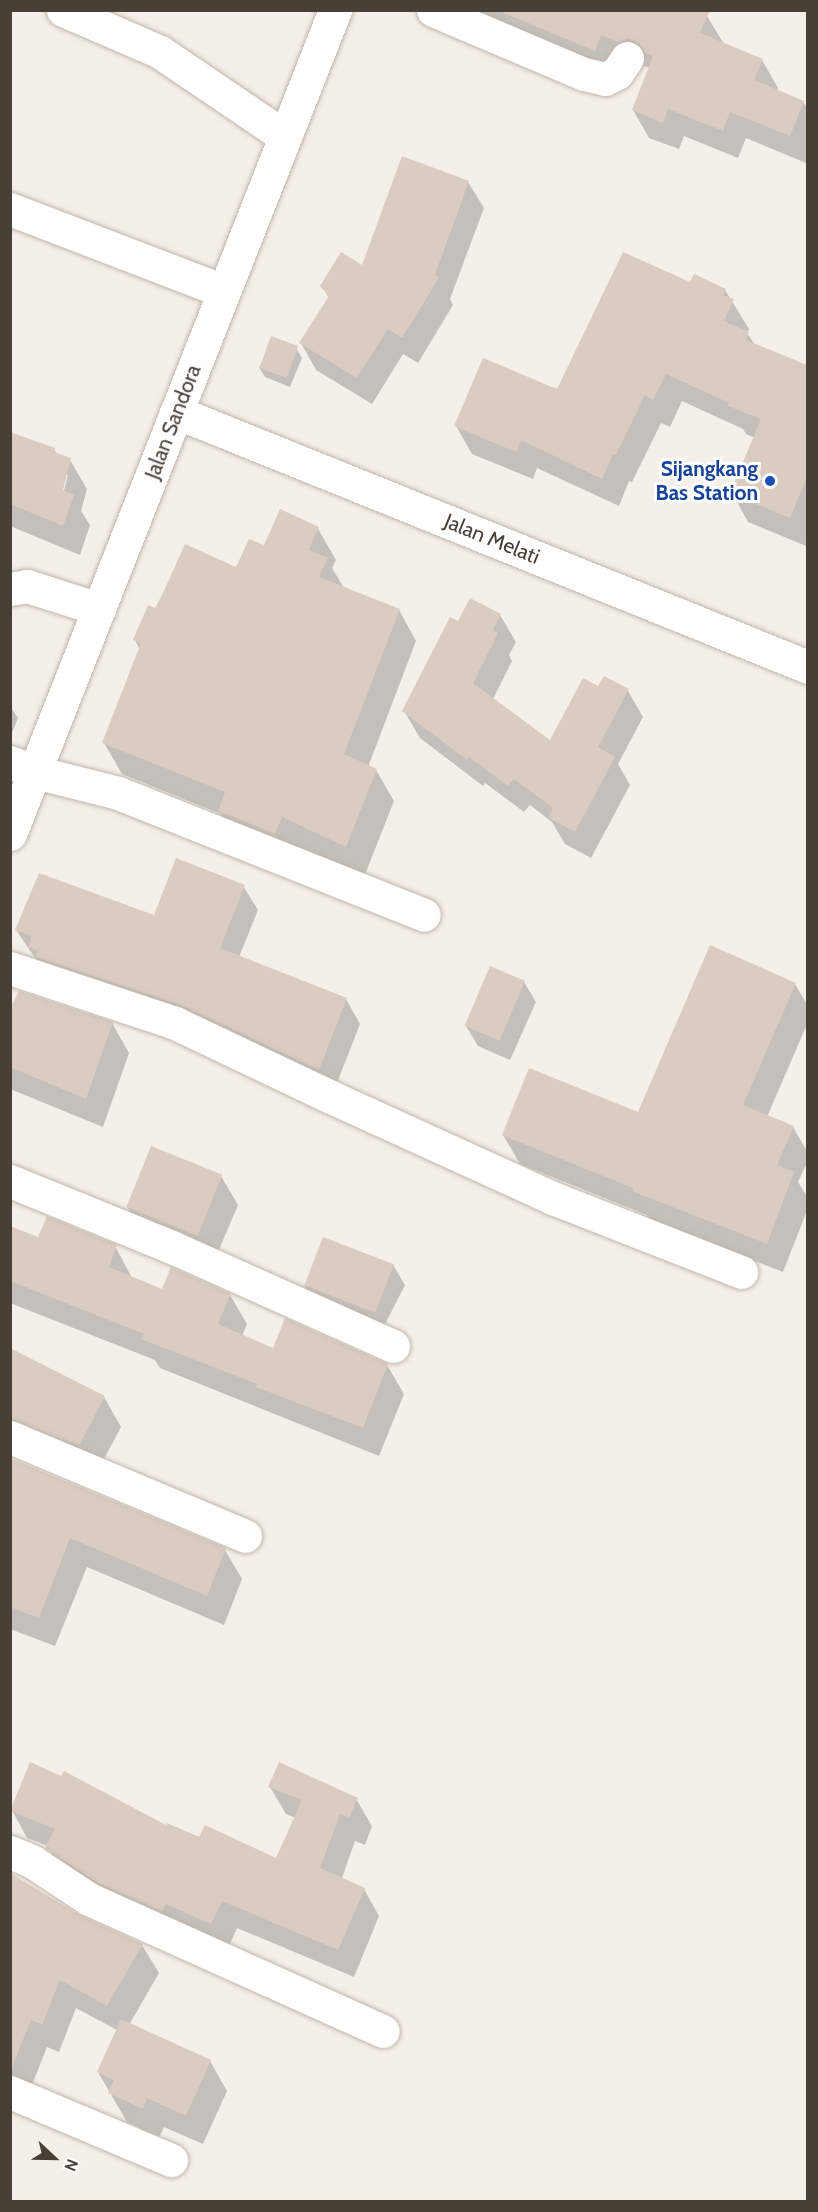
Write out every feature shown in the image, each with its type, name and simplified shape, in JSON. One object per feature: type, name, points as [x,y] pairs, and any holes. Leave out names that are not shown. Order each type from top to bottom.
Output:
[{"type":"street","points":[[63,10],[160,52],[284,136]]},
{"type":"street","name":"Jalan Sandora","points":[[10,834],[23,767],[99,609],[334,10]]},
{"type":"street","points":[[434,10],[584,74],[605,79],[617,73],[627,58]]},
{"type":"street","points":[[10,209],[224,291]]},
{"type":"street","name":"Jalan Melati","points":[[176,412],[807,667]]},
{"type":"street","points":[[10,589],[27,586],[99,609]]},
{"type":"street","points":[[23,767],[118,793],[424,915]]},
{"type":"street","points":[[10,968],[175,1023],[555,1199],[741,1272]]},
{"type":"street","points":[[10,1181],[174,1248],[393,1346]]},
{"type":"street","points":[[10,1437],[245,1536]]},
{"type":"street","points":[[10,1852],[33,1862],[88,1899],[383,2031]]},
{"type":"street","points":[[10,2092],[171,2160]]},
{"type":"building","points":[[497,10],[710,10],[700,33],[763,59],[754,80],[804,101],[790,136],[730,112],[723,131],[668,109],[663,123],[632,110],[653,56],[645,53],[638,43],[628,39],[618,42],[601,35],[595,51]]},
{"type":"building","points":[[402,156],[469,181],[435,275],[439,278],[402,338],[388,329],[357,378],[299,343],[329,296],[320,286],[341,252],[362,265]]},
{"type":"building","points":[[623,252],[690,282],[694,274],[726,289],[723,295],[734,299],[724,321],[749,332],[746,340],[807,365],[807,477],[790,518],[730,493],[761,419],[728,406],[729,403],[666,374],[653,400],[645,395],[602,479],[521,440],[516,452],[454,426],[483,358],[557,389]]},
{"type":"building","points":[[271,336],[298,346],[287,378],[259,368]]},
{"type":"building","points":[[10,432],[55,448],[54,452],[71,458],[63,490],[74,495],[63,526],[10,504]]},
{"type":"building","points":[[280,509],[319,527],[309,550],[328,558],[319,577],[400,609],[344,754],[377,769],[346,847],[282,817],[275,834],[218,811],[225,792],[102,743],[141,643],[133,640],[148,605],[155,608],[185,544],[236,567],[249,539],[264,545]]},
{"type":"building","points":[[470,598],[501,614],[493,630],[498,633],[473,683],[550,740],[583,678],[598,686],[604,676],[629,689],[598,747],[615,757],[575,832],[548,817],[553,808],[514,779],[508,786],[469,757],[467,760],[402,711],[450,617],[458,621]]},
{"type":"building","points":[[176,858],[245,885],[220,948],[347,998],[319,1070],[181,1005],[35,957],[38,951],[28,947],[32,936],[15,930],[39,873],[154,915]]},
{"type":"building","points":[[710,945],[796,983],[743,1105],[794,1126],[777,1165],[794,1172],[767,1244],[632,1191],[633,1188],[502,1135],[529,1068],[638,1112]]},
{"type":"building","points":[[490,966],[525,981],[500,1041],[465,1026]]},
{"type":"building","points":[[19,991],[113,1022],[86,1099],[10,1067],[10,1009]]},
{"type":"building","points":[[151,1146],[222,1175],[198,1236],[126,1207]]},
{"type":"building","points":[[47,1216],[117,1245],[109,1267],[162,1289],[171,1267],[231,1294],[218,1324],[273,1348],[285,1318],[388,1364],[363,1428],[256,1387],[257,1384],[141,1339],[144,1334],[10,1281],[10,1226],[38,1237]]},
{"type":"building","points":[[323,1237],[394,1264],[375,1313],[304,1286]]},
{"type":"building","points":[[10,1348],[105,1396],[79,1446],[10,1419]]},
{"type":"building","points":[[10,1458],[226,1548],[207,1596],[70,1538],[39,1618],[10,1607]]},
{"type":"building","points":[[30,1762],[61,1776],[64,1771],[166,1825],[167,1823],[199,1837],[205,1825],[276,1858],[302,1800],[268,1787],[279,1762],[358,1798],[349,1818],[340,1814],[320,1868],[365,1888],[338,1950],[222,1901],[211,1924],[166,1904],[162,1911],[98,1883],[45,1848],[55,1829],[10,1811]]},
{"type":"building","points":[[10,1873],[81,1916],[143,1944],[107,2006],[60,1980],[42,2025],[31,2020],[12,2067]]},
{"type":"building","points":[[121,2019],[211,2060],[186,2116],[147,2098],[143,2109],[108,2093],[114,2080],[97,2072]]},
{"type":"place","name":"Sijangkang Bas Station","points":[[770,481]]}]
